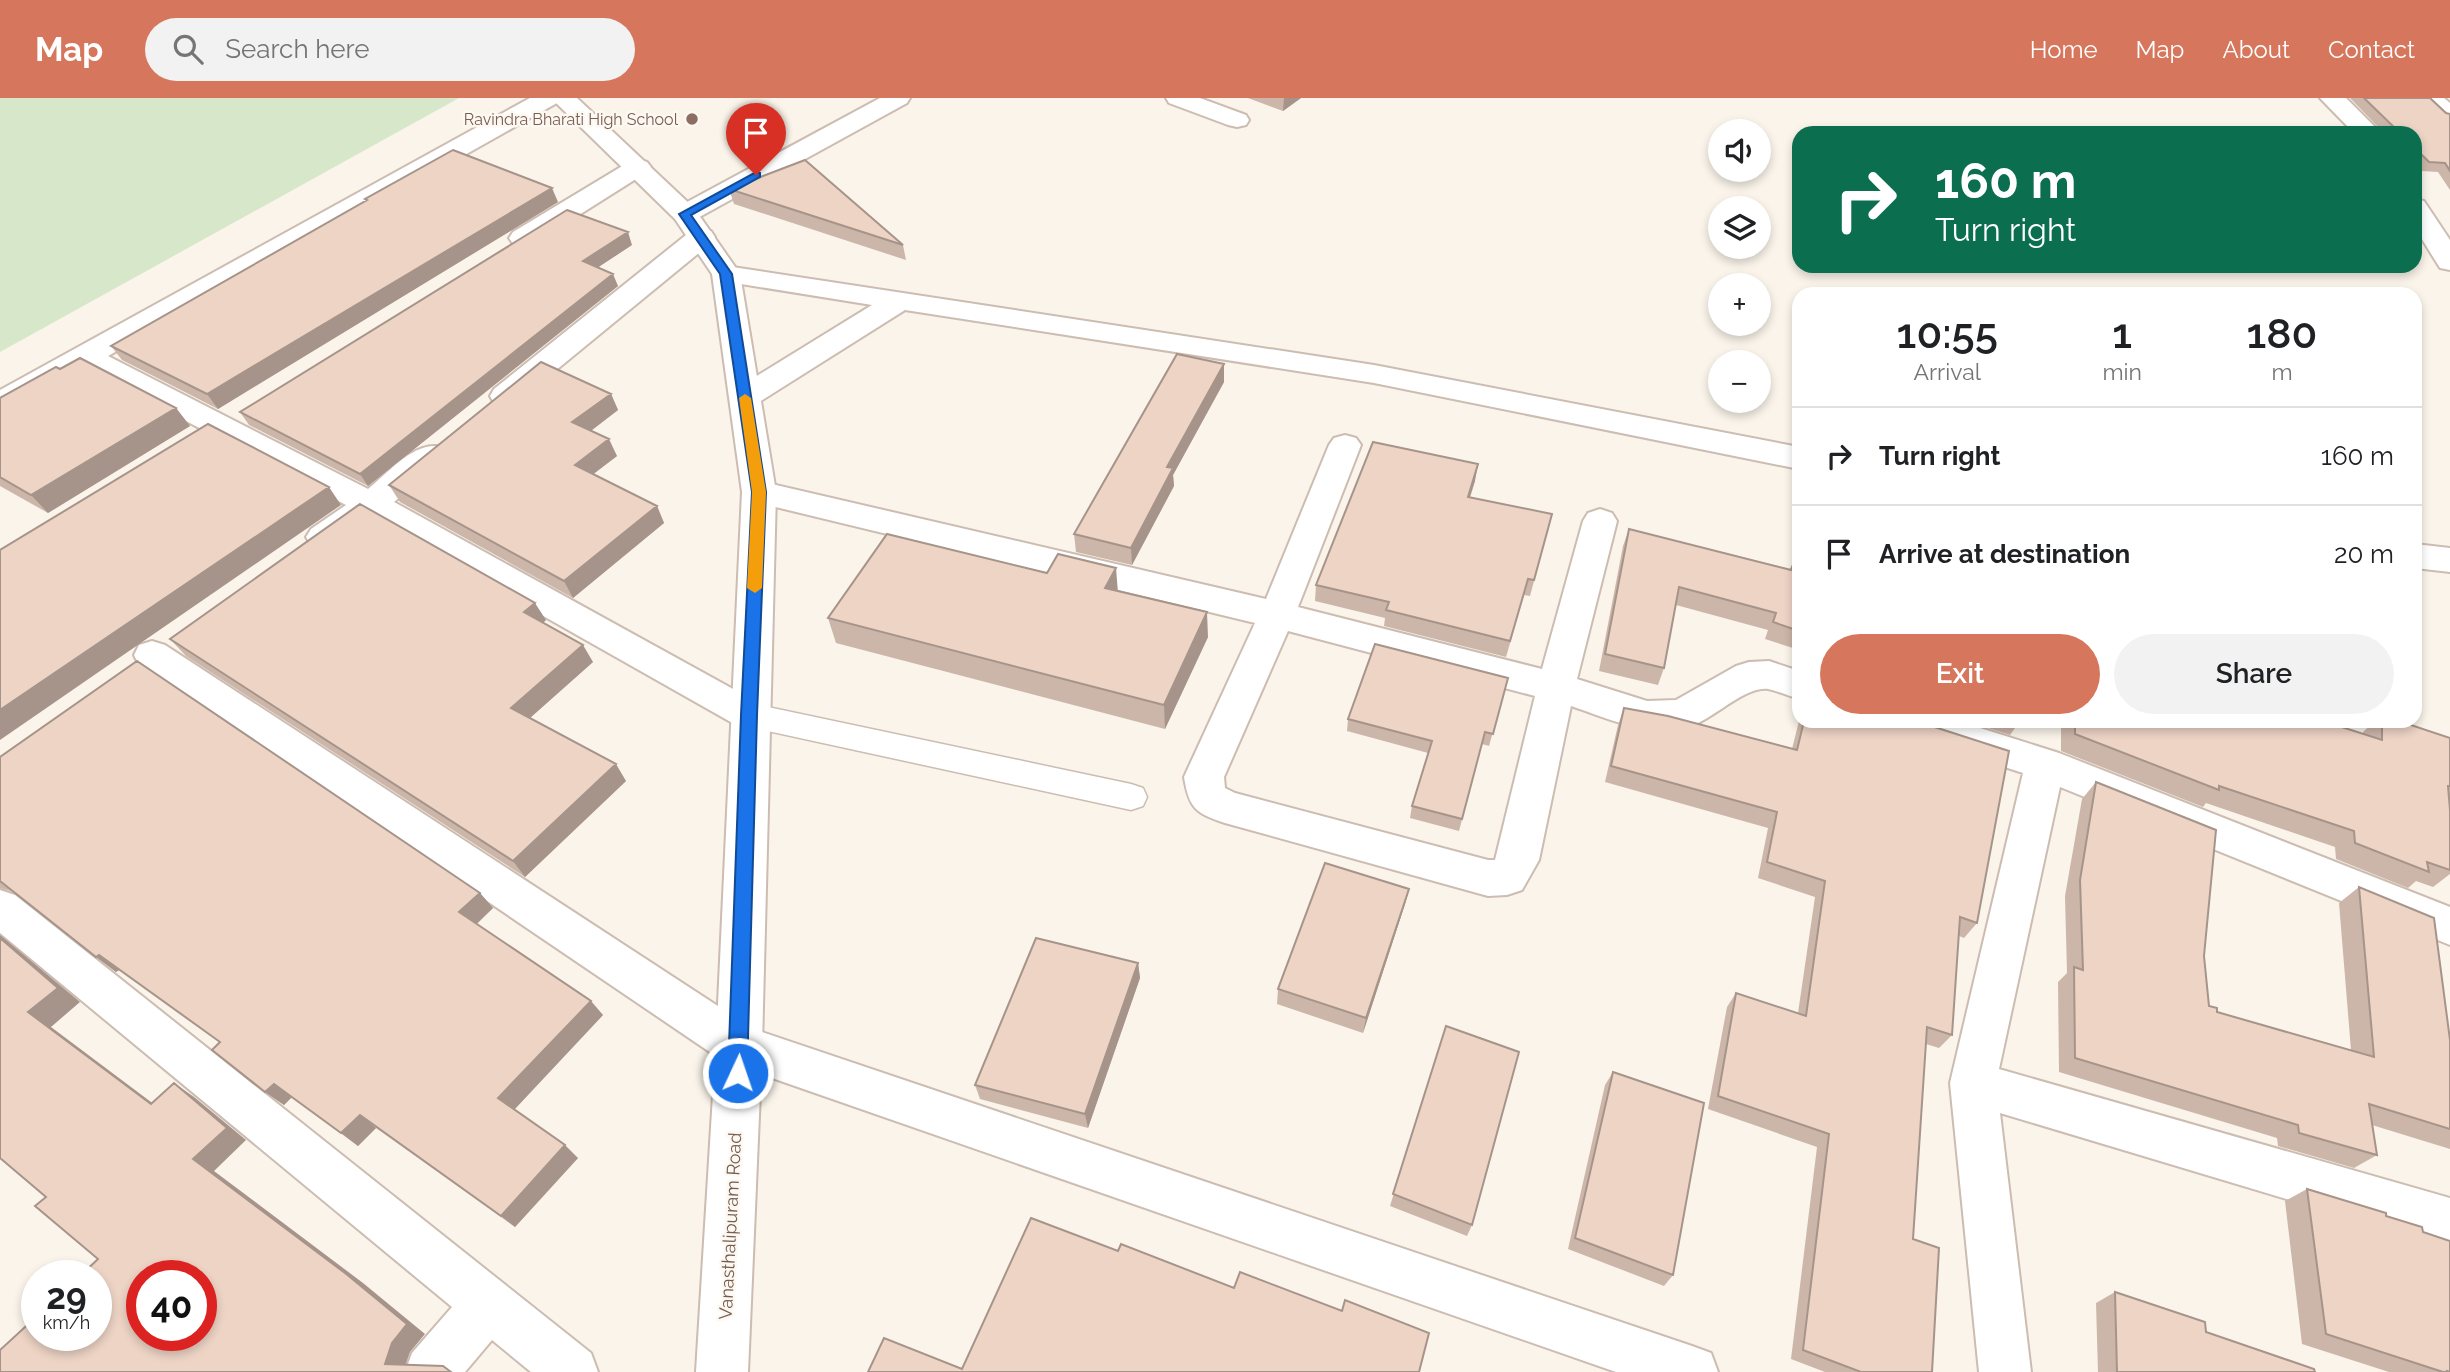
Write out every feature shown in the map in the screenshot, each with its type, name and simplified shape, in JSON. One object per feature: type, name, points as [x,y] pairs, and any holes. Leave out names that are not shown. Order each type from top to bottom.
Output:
[{"type":"street","points":[[302,552],[371,504],[467,426],[693,225],[898,98]]},
{"type":"street","points":[[1178,98],[1237,120]]},
{"type":"street","points":[[2332,98],[2361,126]]},
{"type":"street","points":[[2429,98],[2450,115]]},
{"type":"street","points":[[0,403],[564,99]]},
{"type":"street","name":"Vanasthalipuram Road","points":[[564,99],[638,167],[693,225],[726,274],[759,492],[739,1046],[722,1372]]},
{"type":"street","points":[[499,253],[638,167]]},
{"type":"street","points":[[2422,218],[2450,262]]},
{"type":"street","points":[[726,274],[1374,374],[1792,457]]},
{"type":"street","points":[[745,397],[901,300]]},
{"type":"street","points":[[85,356],[371,504],[749,715]]},
{"type":"street","points":[[1345,445],[1277,615],[1204,777],[1207,797],[1225,807],[1488,878],[1507,877],[1518,860],[1556,687],[1600,521]]},
{"type":"street","points":[[759,492],[1277,615],[1556,687],[1647,716],[1682,714],[1749,676],[1769,676],[1792,683]]},
{"type":"street","points":[[2422,557],[2450,560]]},
{"type":"street","points":[[153,655],[739,1046],[1692,1372]]},
{"type":"street","points":[[1933,728],[2045,764],[2450,926]]},
{"type":"street","points":[[2004,1372],[1973,1083],[2045,764]]},
{"type":"street","points":[[0,908],[572,1372]]},
{"type":"street","points":[[1973,1083],[2450,1223]]},
{"type":"street","points":[[431,1372],[489,1304]]},
{"type":"lane","points":[[749,715],[1131,797]]},
{"type":"green space","points":[[0,98],[459,98],[0,352]]},
{"type":"building","points":[[2364,98],[2430,98],[2450,114],[2450,171],[2445,163],[2429,162],[2422,155],[2422,126],[2393,126]]},
{"type":"building","points":[[453,150],[552,188],[207,394],[111,346],[367,200],[365,199]]},
{"type":"building","points":[[805,160],[903,245],[729,189]]},
{"type":"building","points":[[567,210],[628,232],[583,261],[613,274],[360,474],[240,412]]},
{"type":"building","points":[[1177,354],[1224,364],[1167,467],[1173,468],[1131,548],[1074,534]]},
{"type":"building","points":[[80,358],[176,408],[31,495],[0,477],[0,398],[56,367],[60,369]]},
{"type":"building","points":[[541,362],[611,394],[572,422],[609,439],[575,465],[657,506],[564,581],[389,485]]},
{"type":"building","points":[[208,424],[329,487],[0,710],[0,550]]},
{"type":"building","points":[[1373,442],[1478,464],[1468,497],[1552,514],[1534,580],[1528,579],[1510,641],[1386,610],[1389,602],[1316,585]]},
{"type":"building","points":[[360,504],[535,603],[524,612],[583,645],[511,708],[616,764],[513,861],[170,639]]},
{"type":"building","points":[[1629,529],[1791,570],[1792,567],[1792,629],[1773,622],[1776,613],[1679,587],[1664,668],[1605,654]]},
{"type":"building","points":[[887,534],[1047,573],[1058,554],[1116,568],[1105,588],[1207,612],[1164,705],[828,618]]},
{"type":"building","points":[[1375,644],[1508,678],[1493,734],[1485,732],[1462,819],[1412,806],[1432,741],[1348,719]]},
{"type":"building","points":[[137,661],[480,893],[459,912],[591,1001],[498,1098],[565,1145],[501,1216],[360,1115],[341,1133],[274,1084],[265,1092],[212,1050],[220,1042],[99,955],[96,957],[0,881],[0,757]]},
{"type":"building","points":[[1624,708],[1668,716],[1797,750],[1802,728],[1938,728],[2009,751],[1977,923],[1960,917],[1952,1035],[1927,1027],[1913,1239],[1939,1248],[1932,1372],[1861,1372],[1803,1350],[1829,1134],[1718,1096],[1736,993],[1806,1016],[1825,881],[1767,862],[1777,812],[1611,766]]},
{"type":"building","points":[[2075,728],[2345,728],[2382,740],[2382,728],[2420,728],[2450,738],[2450,870],[2427,862],[2429,872],[2355,843],[2354,831],[2219,786],[2219,790],[2075,734]]},
{"type":"building","points":[[2096,782],[2216,830],[2204,956],[2209,1006],[2217,1008],[2217,1012],[2374,1057],[2359,887],[2434,918],[2450,1040],[2450,1129],[2369,1104],[2377,1155],[2299,1133],[2298,1125],[2075,1058],[2074,967],[2083,970],[2080,880]]},
{"type":"building","points":[[1325,863],[1409,889],[1366,1018],[1278,989]]},
{"type":"building","points":[[0,938],[58,988],[28,1012],[151,1104],[174,1083],[227,1128],[193,1159],[345,1273],[407,1324],[392,1343],[385,1364],[443,1366],[451,1372],[0,1372],[0,1350],[21,1331],[21,1351],[112,1351],[112,1260],[97,1260],[35,1206],[46,1197],[0,1158]]},
{"type":"building","points":[[1036,938],[1138,963],[1085,1114],[975,1085]]},
{"type":"building","points":[[1446,1026],[1519,1052],[1472,1225],[1393,1194]]},
{"type":"building","points":[[1613,1072],[1704,1103],[1673,1275],[1575,1238]]},
{"type":"building","points":[[2307,1189],[2386,1213],[2386,1216],[2422,1227],[2423,1232],[2450,1241],[2450,1372],[2326,1334]]},
{"type":"building","points":[[1031,1218],[1118,1251],[1121,1244],[1234,1288],[1240,1272],[1342,1311],[1345,1300],[1429,1333],[1419,1372],[868,1372],[884,1338],[962,1369]]},
{"type":"building","points":[[2115,1292],[2205,1322],[2206,1332],[2314,1369],[2315,1372],[2117,1372]]},
{"type":"slow traffic","points":[[745,398],[759,492],[755,588]]},
{"type":"place","name":"Ravindra Bharati High School","points":[[692,119]]},
{"type":"route","points":[[738,1073],[759,492],[726,274],[685,214],[756,175]]}]
